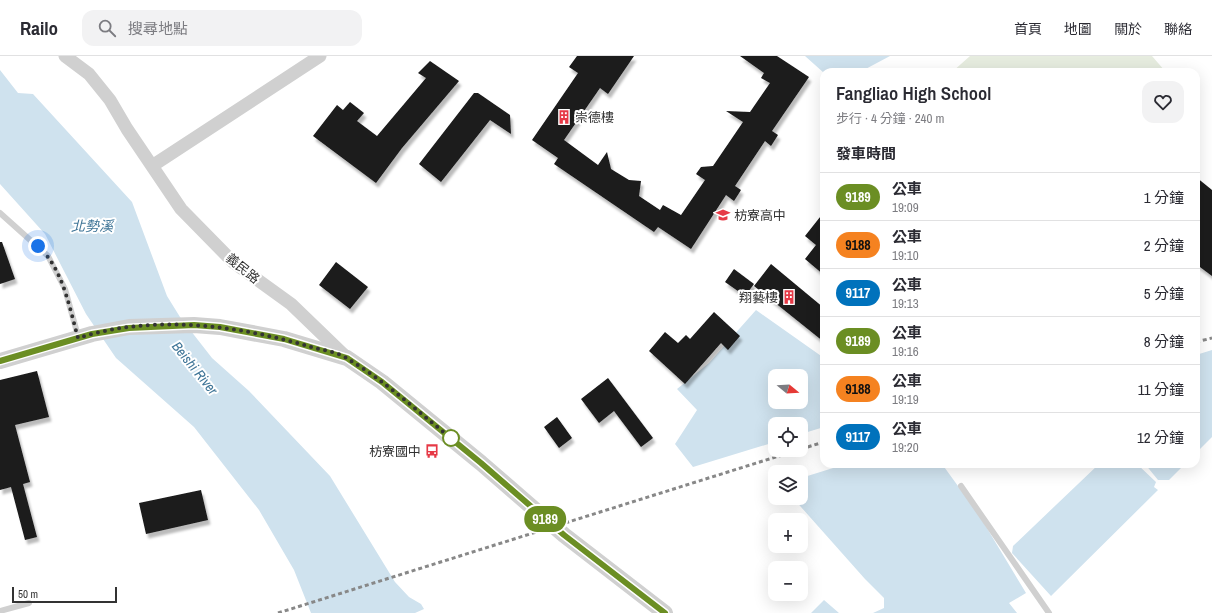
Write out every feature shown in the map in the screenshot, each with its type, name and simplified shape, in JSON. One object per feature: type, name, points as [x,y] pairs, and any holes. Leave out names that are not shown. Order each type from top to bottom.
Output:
[{"type":"street","name":"義民路","points":[[65,56],[89,74],[110,100],[127,129],[181,209],[233,262],[291,304],[347,358]]},
{"type":"street","points":[[152,166],[320,56]]},
{"type":"street","points":[[0,361],[85,336],[129,328],[194,325],[220,327],[284,339],[347,358],[382,382],[481,463],[564,535],[665,613]]},
{"type":"lane","points":[[0,213],[48,256],[85,336]]},
{"type":"lane","points":[[961,486],[1049,613]]},
{"type":"lane","points":[[0,611],[29,603]]},
{"type":"shaded area","points":[[970,56],[1152,56],[1162,68],[956,68]]},
{"type":"water","points":[[805,56],[890,56],[868,68],[820,68],[820,69]]},
{"type":"water","name":"北勢溪","points":[[0,70],[18,93],[33,94],[132,202],[167,296],[180,317],[212,358],[249,391],[330,476],[395,582],[409,597],[421,604],[424,609],[415,613],[311,613],[294,570],[259,510],[194,427],[116,358],[86,314],[45,234],[0,184]]},
{"type":"water","points":[[756,310],[820,355],[820,428],[808,432],[808,417],[768,417],[768,444],[693,467],[675,444],[697,410],[677,389],[709,363]]},
{"type":"water","points":[[1212,350],[1212,437],[1200,449],[1200,354]]},
{"type":"water","points":[[833,468],[945,468],[979,515],[1026,593],[1009,603],[1017,613],[873,613],[884,608],[884,598],[865,579],[808,515],[808,513],[799,505],[808,505],[808,476]]},
{"type":"water","points":[[1095,468],[1141,468],[1156,482],[1154,487],[1158,490],[1051,596],[1012,553],[1013,546]]},
{"type":"water","points":[[1148,468],[1181,468],[1169,480],[1158,480]]},
{"type":"water","points":[[824,600],[839,613],[811,613]]},
{"type":"building","points":[[577,56],[634,56],[608,94],[600,88],[564,140],[598,165],[607,152],[611,169],[629,180],[641,181],[639,196],[660,210],[663,205],[681,215],[705,180],[696,174],[701,167],[713,166],[743,122],[726,111],[750,112],[770,83],[761,78],[764,73],[740,56],[777,56],[809,77],[772,131],[778,135],[771,146],[765,141],[735,186],[741,190],[734,201],[726,195],[691,249],[658,227],[654,232],[554,164],[558,158],[532,140],[578,73],[569,67]]},
{"type":"building","points":[[430,61],[459,81],[402,148],[376,183],[313,136],[337,105],[343,110],[350,102],[364,113],[357,121],[377,136],[426,78],[418,73]]},
{"type":"building","points":[[474,93],[478,93],[510,115],[511,134],[490,120],[441,182],[419,164]]},
{"type":"building","points":[[1200,180],[1212,190],[1212,276],[1200,267]]},
{"type":"building","points":[[820,217],[820,272],[805,259],[816,245],[805,236]]},
{"type":"building","points":[[0,242],[2,242],[15,279],[0,284]]},
{"type":"building","points":[[336,262],[368,287],[350,309],[319,285]]},
{"type":"building","name":"翔藝樓","points":[[771,264],[820,305],[820,339],[754,286]]},
{"type":"building","points":[[734,269],[754,284],[745,296],[725,282]]},
{"type":"building","points":[[714,312],[740,336],[728,350],[721,343],[685,384],[649,351],[665,332],[678,343],[686,335],[690,339]]},
{"type":"building","points":[[37,371],[49,417],[15,425],[30,482],[23,484],[37,537],[25,540],[11,487],[0,490],[0,380]]},
{"type":"building","points":[[608,378],[653,438],[641,447],[614,411],[599,423],[581,399]]},
{"type":"building","points":[[557,417],[572,438],[559,448],[544,427]]},
{"type":"building","points":[[201,490],[208,520],[146,534],[139,503]]},
{"type":"railway","points":[[1200,341],[1212,338]]},
{"type":"railway","points":[[808,447],[820,443]]},
{"type":"railway","points":[[278,613],[776,457]]},
{"type":"bus line","name":"9189","points":[[0,361],[92,334],[129,328],[194,325],[220,327],[284,339],[347,358],[382,382],[481,463],[564,535],[665,613]]},
{"type":"place","name":"崇德樓","points":[[564,117]]},
{"type":"place","name":"枋寮高中","points":[[723,215]]},
{"type":"place","name":"翔藝樓","points":[[789,297]]},
{"type":"place","name":"枋寮國中","points":[[432,451]]},
{"type":"route","points":[[38,246],[48,256],[64,288],[78,338],[92,334],[129,328],[194,325],[220,327],[284,339],[347,358],[382,382],[451,438]]},
{"type":"water label","name":"Beishi River","points":[[195,368]]}]
